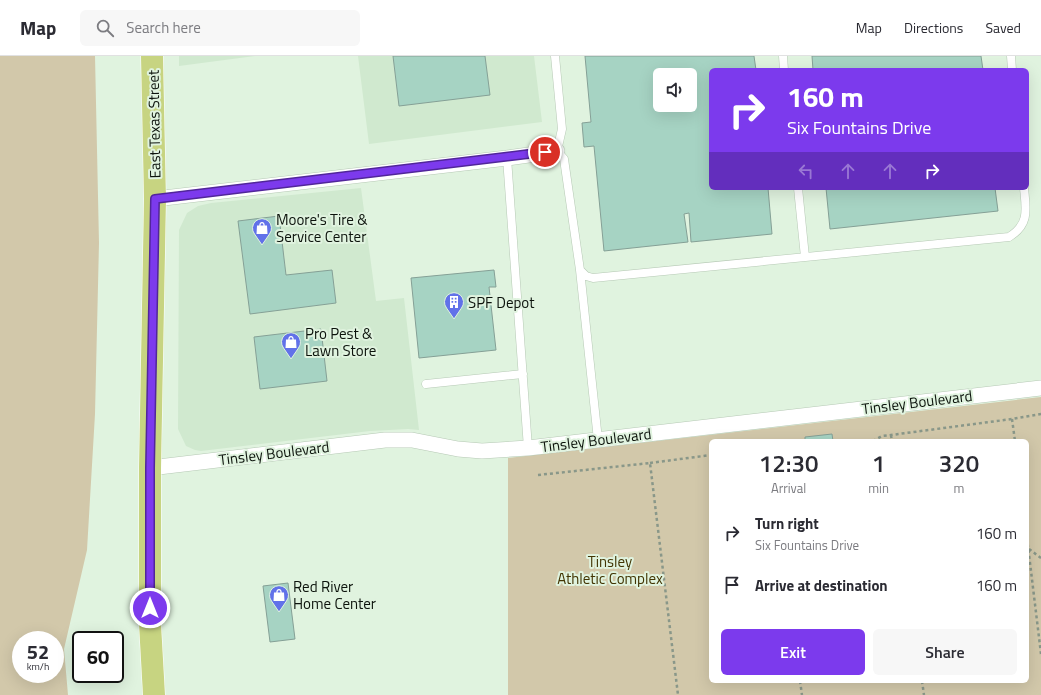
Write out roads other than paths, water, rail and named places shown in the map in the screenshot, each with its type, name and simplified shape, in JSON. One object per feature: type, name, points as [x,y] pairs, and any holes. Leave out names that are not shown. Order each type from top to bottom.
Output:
[{"type":"main road","name":"East Texas Street","points":[[152,56],[155,199],[150,468],[150,624],[154,695]]},
{"type":"main road","name":"East Texas Street","points":[[142,695],[150,624]]},
{"type":"street","points":[[155,199],[557,151]]},
{"type":"street","name":"Tinsley Boulevard","points":[[150,468],[385,440],[412,440],[458,449],[482,451],[528,448],[1041,388]]},
{"type":"lane","points":[[555,56],[562,130],[557,151],[564,159],[580,270],[598,440]]},
{"type":"lane","points":[[783,56],[784,68]]},
{"type":"lane","points":[[1010,56],[1012,68]]},
{"type":"lane","points":[[507,158],[528,448]]},
{"type":"lane","points":[[798,190],[805,257]]},
{"type":"lane","points":[[580,270],[586,276],[593,278],[1009,237],[1016,233],[1025,217],[1024,190]]},
{"type":"lane","points":[[426,384],[523,374]]},
{"type":"place","name":"Moore's Tire & Service Center","points":[[262,245]]},
{"type":"place","name":"SPF Depot","points":[[454,319]]},
{"type":"place","name":"Pro Pest & Lawn Store","points":[[291,359]]},
{"type":"place","name":"Red River Home Center","points":[[279,612]]},
{"type":"park label","name":"Tinsley Athletic Complex","points":[[610,570]]}]
